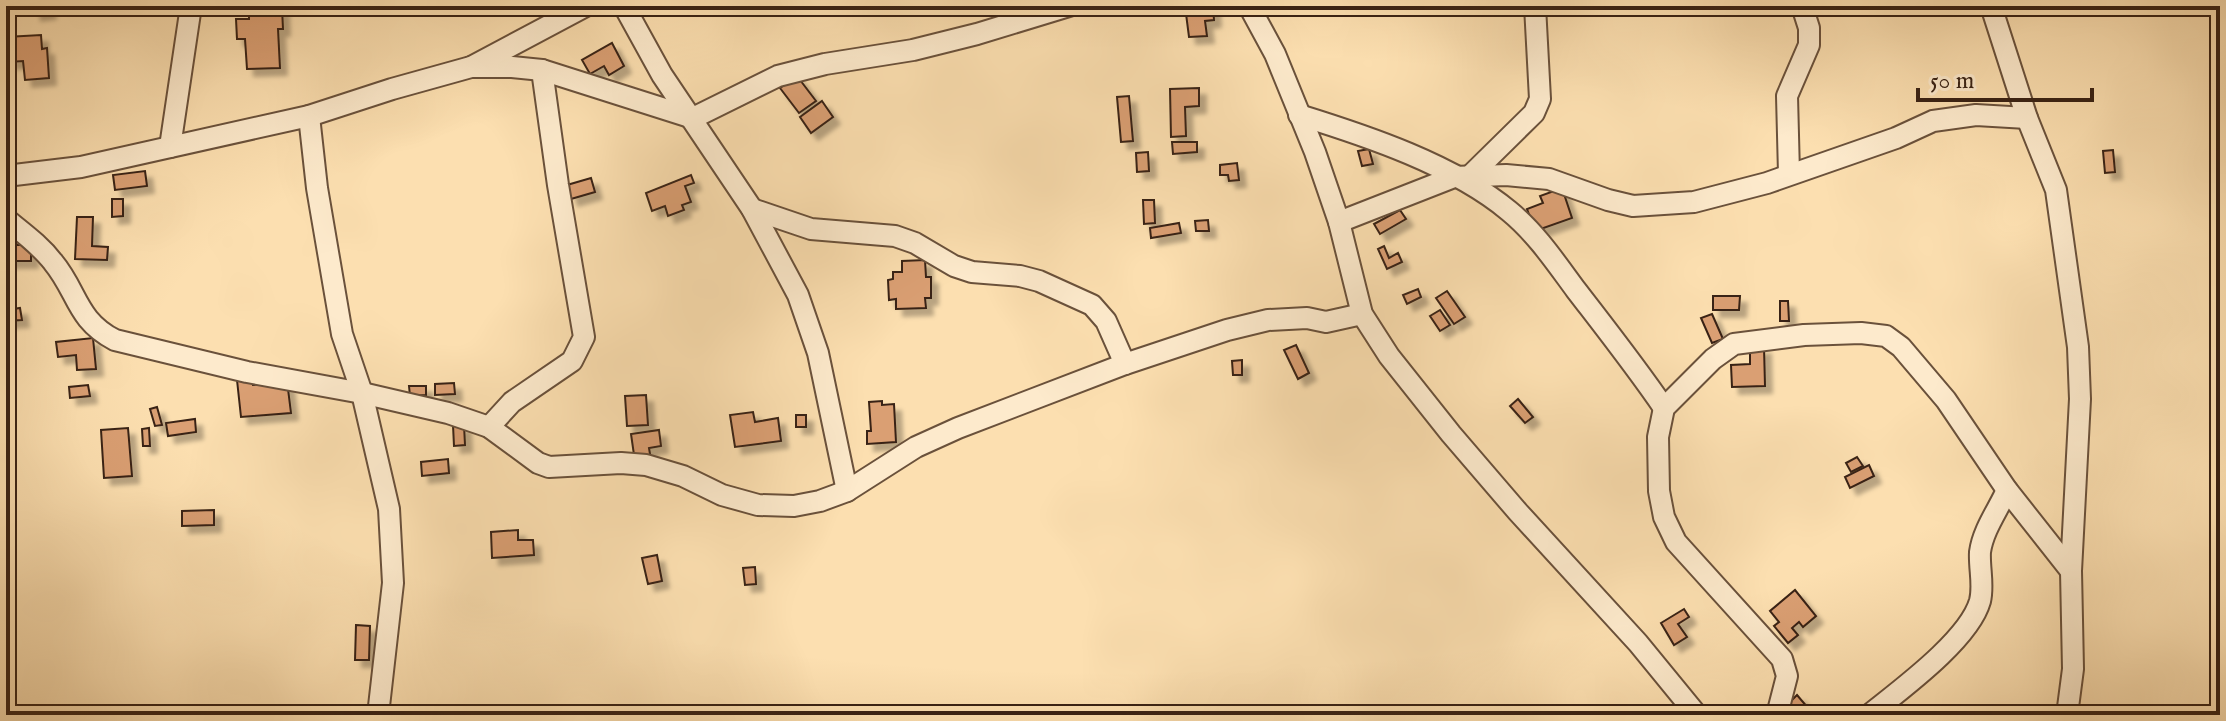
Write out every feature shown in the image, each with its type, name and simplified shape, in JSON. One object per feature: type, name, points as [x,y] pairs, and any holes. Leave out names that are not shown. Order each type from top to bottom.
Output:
[{"type":"street","points":[[170,147],[191,6]]},
{"type":"street","points":[[6,176],[81,167],[309,116],[471,67],[586,6]]},
{"type":"street","points":[[624,6],[662,75],[752,209],[798,295],[818,353],[847,491]]},
{"type":"street","points":[[471,67],[542,70],[693,118],[778,76],[825,64],[926,47],[1069,6]]},
{"type":"street","points":[[1249,6],[1275,54],[1315,152],[1339,222],[1362,314],[1389,356],[1451,434],[1638,643],[1697,715]]},
{"type":"street","points":[[1339,222],[1463,175],[1534,113],[1540,99],[1535,6]]},
{"type":"street","points":[[1789,174],[1787,96],[1809,45],[1809,28],[1802,6]]},
{"type":"street","points":[[1991,6],[2027,118],[2056,190],[2078,347],[2080,399],[2071,571],[2073,669],[2067,715]]},
{"type":"street","points":[[489,427],[512,402],[572,361],[584,337],[542,70]]},
{"type":"street","points":[[1299,115],[1463,175],[1511,212],[1541,243],[1664,408]]},
{"type":"street","points":[[1463,175],[1549,179],[1633,206],[1694,202],[1767,183],[1942,119],[1976,115],[2027,118]]},
{"type":"street","points":[[309,116],[317,188],[342,334],[362,393],[384,483],[393,545],[393,583],[378,715]]},
{"type":"street","points":[[752,209],[811,229],[895,236],[915,243],[963,269],[1039,281],[1092,305],[1106,321],[1125,364]]},
{"type":"street","points":[[6,219],[56,264],[88,321],[97,331],[115,340],[247,372],[362,393],[448,413],[489,427],[538,463],[549,467],[621,463],[646,465],[665,469],[722,495],[758,505],[794,506],[847,491],[885,465],[930,441],[1125,364],[1227,330],[1268,320],[1307,318],[1326,322],[1362,314]]},
{"type":"street","points":[[1777,715],[1787,676],[1782,659],[1676,542],[1664,517],[1659,491],[1658,453],[1664,408],[1713,359],[1734,344],[1804,335],[1861,333],[1886,336],[1901,347],[1946,400],[2007,490],[2071,571]]},
{"type":"street","points":[[1869,715],[1955,641],[1969,622],[1980,602],[1983,539],[2007,490]]},
{"type":"building","points":[[33,6],[48,6],[49,12],[34,14]]},
{"type":"building","points":[[1185,6],[1213,6],[1214,20],[1205,21],[1207,36],[1189,37]]},
{"type":"building","points":[[282,8],[283,29],[278,29],[280,68],[247,69],[245,39],[237,39],[236,19],[249,19],[249,9]]},
{"type":"building","points":[[41,35],[42,49],[47,48],[49,78],[25,80],[23,61],[9,62],[6,37]]},
{"type":"building","points":[[612,43],[624,66],[609,75],[604,66],[590,74],[582,60]]},
{"type":"building","points":[[797,76],[816,101],[799,113],[780,88]]},
{"type":"building","points":[[1199,88],[1199,106],[1185,107],[1186,136],[1171,137],[1170,89]]},
{"type":"building","points":[[1129,96],[1133,141],[1121,142],[1117,97]]},
{"type":"building","points":[[822,101],[833,117],[811,133],[800,117]]},
{"type":"building","points":[[1172,142],[1197,142],[1197,152],[1173,154]]},
{"type":"building","points":[[1369,149],[1373,164],[1362,166],[1358,151]]},
{"type":"building","points":[[2113,150],[2115,172],[2105,173],[2103,151]]},
{"type":"building","points":[[1148,152],[1149,171],[1137,172],[1136,153]]},
{"type":"building","points":[[1237,163],[1239,180],[1229,181],[1228,175],[1220,175],[1220,165]]},
{"type":"building","points":[[145,171],[147,186],[115,190],[113,175]]},
{"type":"building","points":[[691,175],[694,183],[685,186],[691,202],[682,205],[684,210],[668,216],[665,206],[652,211],[646,193]]},
{"type":"building","points":[[591,178],[595,192],[571,199],[567,185]]},
{"type":"building","points":[[1562,188],[1572,218],[1535,231],[1527,209],[1543,203],[1540,196]]},
{"type":"building","points":[[112,199],[123,199],[123,216],[112,217]]},
{"type":"building","points":[[1143,200],[1154,200],[1155,223],[1144,224]]},
{"type":"building","points":[[1400,210],[1406,219],[1380,234],[1374,224]]},
{"type":"building","points":[[77,217],[93,217],[92,246],[108,247],[107,260],[75,259]]},
{"type":"building","points":[[1208,220],[1209,231],[1196,231],[1195,221]]},
{"type":"building","points":[[1179,223],[1181,233],[1151,238],[1150,228]]},
{"type":"building","points":[[6,245],[31,245],[31,261],[6,261]]},
{"type":"building","points":[[1384,246],[1389,258],[1398,253],[1402,262],[1387,269],[1378,249]]},
{"type":"building","points":[[925,260],[926,277],[931,277],[931,298],[925,298],[926,308],[896,309],[896,299],[889,300],[888,280],[893,279],[893,272],[902,272],[902,261]]},
{"type":"building","points":[[1418,289],[1421,297],[1407,304],[1403,295]]},
{"type":"building","points":[[1447,291],[1465,317],[1454,324],[1436,298]]},
{"type":"building","points":[[1713,296],[1740,296],[1739,310],[1713,310]]},
{"type":"building","points":[[1780,301],[1788,301],[1789,321],[1780,321]]},
{"type":"building","points":[[20,308],[22,320],[6,321],[6,310]]},
{"type":"building","points":[[1440,310],[1450,325],[1440,331],[1430,316]]},
{"type":"building","points":[[1712,314],[1723,339],[1712,343],[1701,318]]},
{"type":"building","points":[[93,338],[96,369],[77,370],[76,355],[58,357],[56,342]]},
{"type":"building","points":[[1296,345],[1309,373],[1298,379],[1284,350]]},
{"type":"building","points":[[1764,347],[1765,386],[1732,387],[1731,365],[1750,364],[1750,348]]},
{"type":"building","points":[[1242,360],[1242,375],[1233,375],[1232,361]]},
{"type":"building","points":[[252,379],[253,385],[287,381],[291,413],[241,417],[237,380]]},
{"type":"building","points":[[454,383],[455,394],[435,395],[435,384]]},
{"type":"building","points":[[88,385],[90,396],[70,398],[69,387]]},
{"type":"building","points":[[409,386],[426,386],[426,395],[410,396]]},
{"type":"building","points":[[646,395],[648,425],[627,426],[625,396]]},
{"type":"building","points":[[1518,399],[1533,417],[1525,423],[1510,406]]},
{"type":"building","points":[[882,401],[882,405],[894,404],[896,442],[867,444],[867,431],[871,431],[869,402]]},
{"type":"building","points":[[157,407],[162,425],[155,426],[150,409]]},
{"type":"building","points":[[753,412],[755,422],[778,418],[781,441],[735,447],[730,415]]},
{"type":"building","points":[[796,415],[806,415],[806,427],[796,427]]},
{"type":"building","points":[[195,419],[196,432],[168,436],[166,423]]},
{"type":"building","points":[[453,425],[464,425],[465,445],[454,446]]},
{"type":"building","points":[[128,428],[132,476],[104,478],[101,430]]},
{"type":"building","points":[[149,428],[150,446],[143,446],[142,429]]},
{"type":"building","points":[[659,430],[661,446],[649,448],[651,460],[635,462],[631,434]]},
{"type":"building","points":[[1857,457],[1863,466],[1851,472],[1846,463]]},
{"type":"building","points":[[448,459],[449,473],[422,476],[421,462]]},
{"type":"building","points":[[1869,465],[1874,476],[1850,488],[1845,477]]},
{"type":"building","points":[[214,510],[214,525],[182,526],[182,511]]},
{"type":"building","points":[[518,530],[518,540],[533,540],[534,555],[492,558],[491,532]]},
{"type":"building","points":[[657,555],[662,581],[648,584],[642,558]]},
{"type":"building","points":[[755,567],[756,584],[745,585],[743,568]]},
{"type":"building","points":[[1795,590],[1816,616],[1803,627],[1799,622],[1792,628],[1798,635],[1788,643],[1774,626],[1779,622],[1770,611]]},
{"type":"building","points":[[1684,609],[1689,617],[1678,624],[1687,637],[1674,645],[1661,623]]},
{"type":"building","points":[[356,625],[370,626],[369,660],[355,660]]},
{"type":"building","points":[[1797,695],[1814,715],[1798,715],[1788,704]]}]
